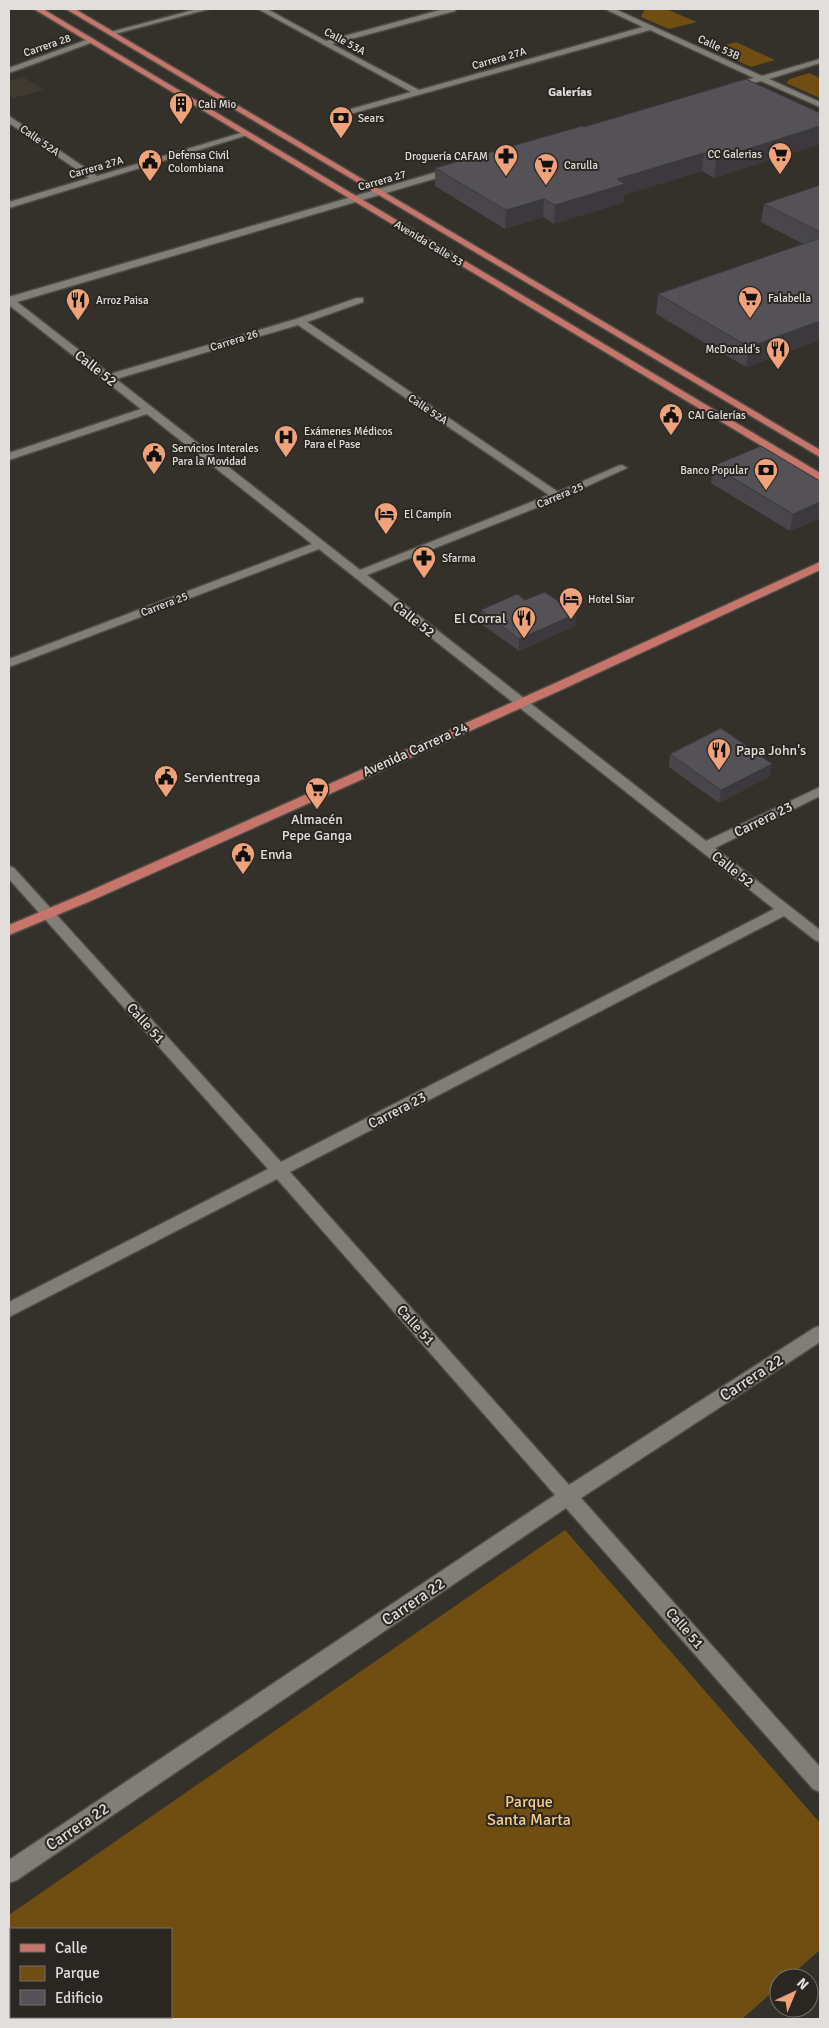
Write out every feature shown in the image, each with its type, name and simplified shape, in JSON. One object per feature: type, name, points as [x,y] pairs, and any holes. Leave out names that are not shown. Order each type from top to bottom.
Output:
[{"type":"main road","name":"Avenida Calle 53","points":[[38,9],[820,478]]},
{"type":"main road","name":"Avenida Calle 53","points":[[70,9],[820,454]]},
{"type":"main road","name":"Avenida Carrera 24","points":[[9,930],[88,897],[820,566]]},
{"type":"street","points":[[111,33],[205,9]]},
{"type":"street","name":"Calle 53A","points":[[262,9],[418,93]]},
{"type":"street","points":[[326,43],[452,9]]},
{"type":"street","name":"Calle 53B","points":[[609,9],[820,105]]},
{"type":"street","name":"Carrera 27A","points":[[354,111],[650,28]]},
{"type":"street","name":"Carrera 28","points":[[9,70],[92,41]]},
{"type":"street","points":[[725,89],[820,61]]},
{"type":"street","name":"Calle 52A","points":[[9,119],[96,179]]},
{"type":"street","name":"Carrera 27A","points":[[9,205],[248,134]]},
{"type":"street","name":"Carrera 27","points":[[9,300],[461,168]]},
{"type":"street","name":"Calle 52","points":[[9,300],[820,937]]},
{"type":"street","name":"Carrera 26","points":[[109,378],[299,321],[360,300]]},
{"type":"street","name":"Calle 52A","points":[[299,321],[557,496]]},
{"type":"street","points":[[9,457],[149,410]]},
{"type":"street","name":"Carrera 25","points":[[358,575],[557,496],[622,468]]},
{"type":"street","name":"Carrera 25","points":[[9,663],[320,545]]},
{"type":"street","name":"Carrera 23","points":[[705,847],[820,790]]},
{"type":"street","name":"Calle 51","points":[[9,871],[279,1170],[820,1782]]},
{"type":"street","name":"Carrera 23","points":[[9,1310],[784,909]]},
{"type":"street","name":"Carrera 22","points":[[9,1872],[568,1496],[820,1332]]},
{"type":"shaded area","points":[[23,77],[44,90],[14,98],[9,95],[9,81]]},
{"type":"green space","points":[[666,9],[697,22],[669,29],[641,17],[644,10]]},
{"type":"green space","points":[[736,42],[775,60],[751,67],[712,49]]},
{"type":"green space","points":[[809,73],[820,78],[820,98],[786,83],[790,79]]},
{"type":"green space","name":"Parque Santa Marta","points":[[565,1530],[820,1823],[820,1950],[799,1968],[769,1968],[769,1995],[742,2019],[9,2019],[9,1915]]},
{"type":"building","points":[[746,79],[820,113],[820,126],[716,159],[704,153],[617,179],[625,184],[555,205],[544,199],[506,210],[435,168],[584,127]]},
{"type":"building","points":[[820,185],[820,232],[764,204]]},
{"type":"building","points":[[820,238],[820,321],[749,347],[658,294]]},
{"type":"building","points":[[761,446],[820,481],[820,502],[793,514],[713,466]]},
{"type":"building","points":[[545,592],[576,614],[519,639],[481,610],[517,594],[525,600]]},
{"type":"building","name":"Papa John's","points":[[721,728],[772,764],[721,790],[670,754]]},
{"type":"place","name":"Cali Mio","points":[[181,125]]},
{"type":"place","name":"Sears","points":[[341,139]]},
{"type":"place","name":"CC Galerias","points":[[780,175]]},
{"type":"place","name":"Droguería CAFAM","points":[[506,177]]},
{"type":"place","name":"Defensa Civil Colombiana","points":[[150,182]]},
{"type":"place","name":"Carulla","points":[[546,186]]},
{"type":"place","name":"Falabella","points":[[750,319]]},
{"type":"place","name":"Arroz Paisa","points":[[78,321]]},
{"type":"place","name":"McDonald's","points":[[778,370]]},
{"type":"place","name":"CAI Galerías","points":[[671,436]]},
{"type":"place","name":"Exámenes Médicos Para el Pase","points":[[286,458]]},
{"type":"place","name":"Servicios Interales Para la Movidad","points":[[154,475]]},
{"type":"place","name":"Banco Popular","points":[[766,491]]},
{"type":"place","name":"El Campín","points":[[386,535]]},
{"type":"place","name":"Sfarma","points":[[424,579]]},
{"type":"place","name":"Hotel Siar","points":[[571,620]]},
{"type":"place","name":"El Corral","points":[[524,639]]},
{"type":"place","name":"Papa John's","points":[[719,771]]},
{"type":"place","name":"Servientrega","points":[[166,798]]},
{"type":"place","name":"Almacén Pepe Ganga","points":[[317,810]]},
{"type":"place","name":"Envia","points":[[243,875]]},
{"type":"district","name":"Galerías","points":[[570,92]]}]
